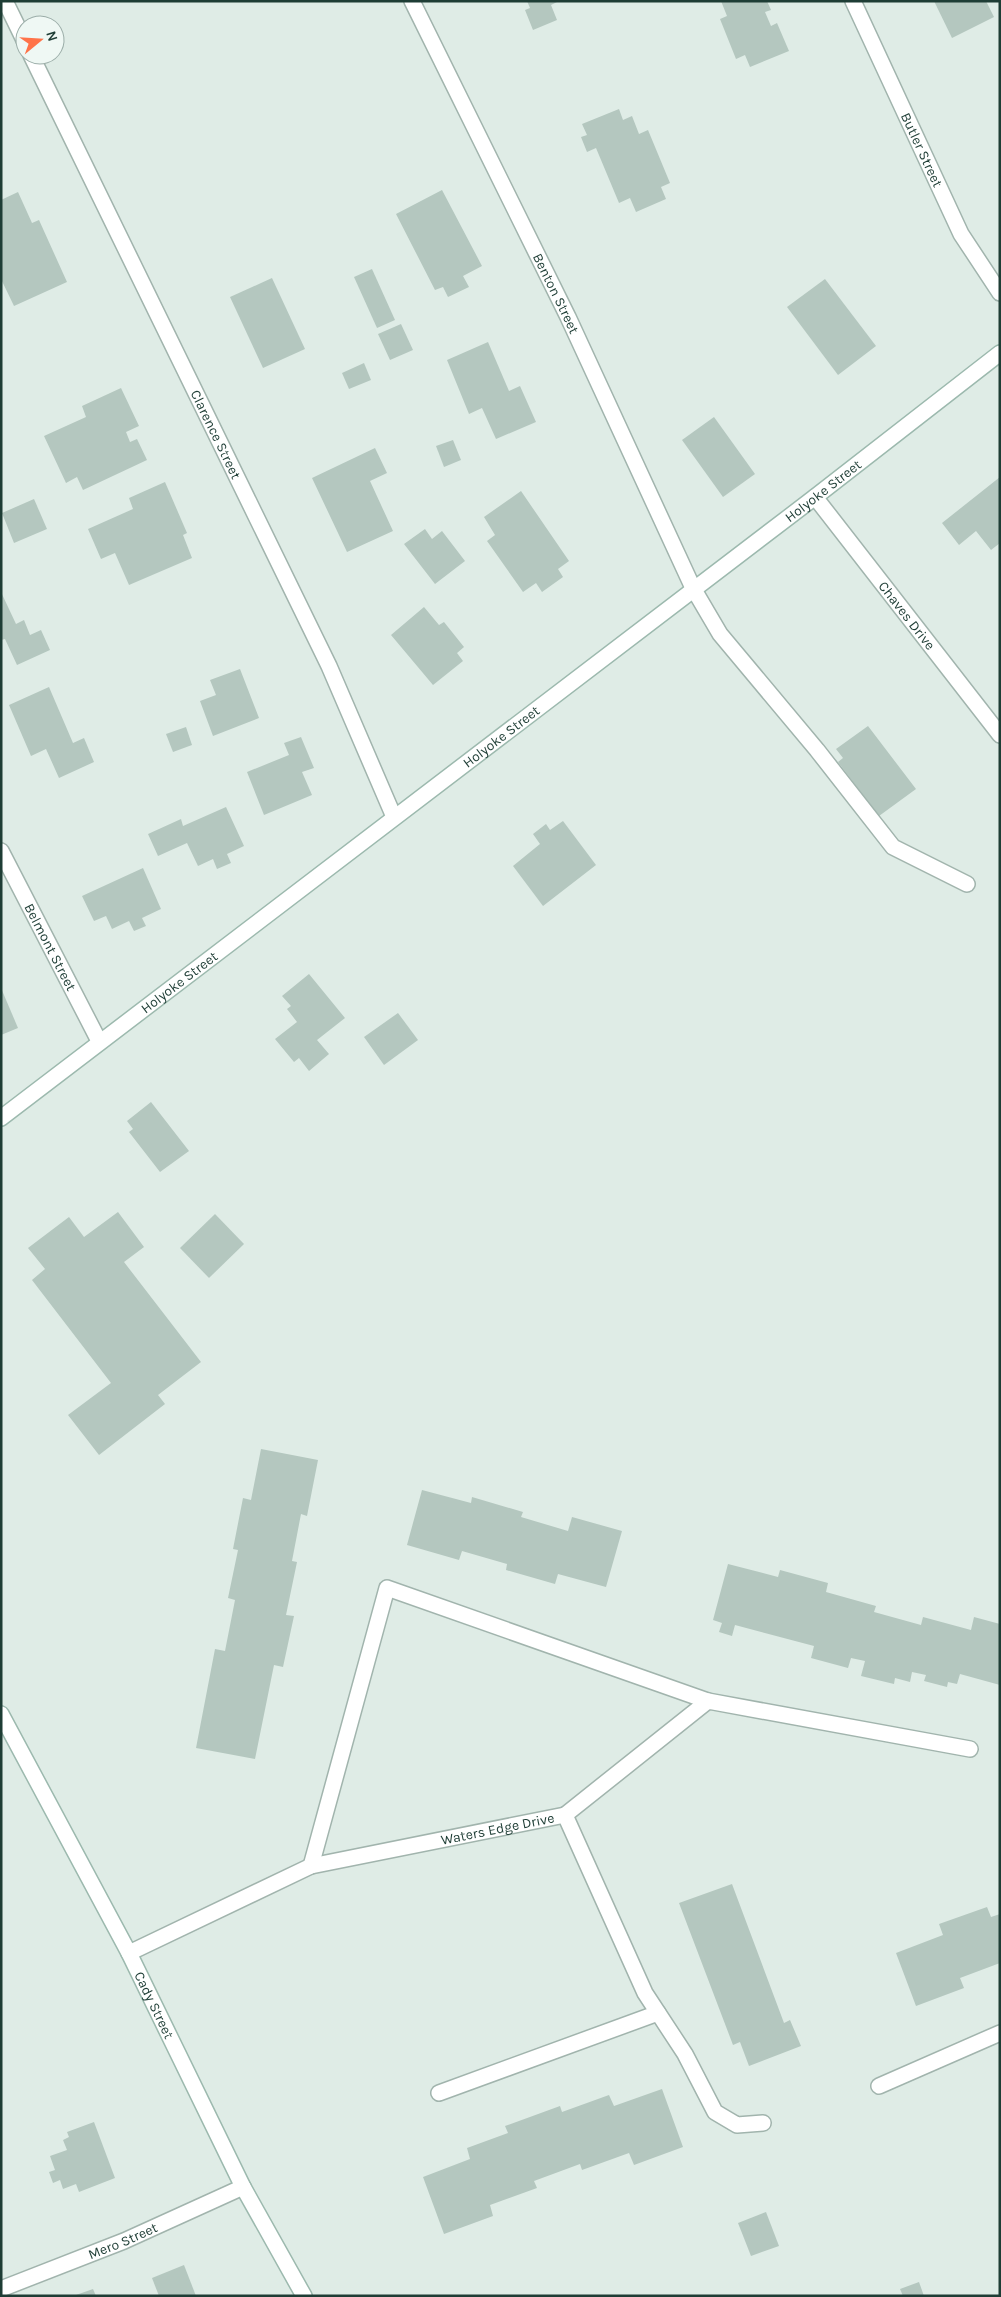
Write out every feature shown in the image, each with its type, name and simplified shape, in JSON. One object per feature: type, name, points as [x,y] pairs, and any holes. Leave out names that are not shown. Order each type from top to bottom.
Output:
[{"type":"street","points":[[5,1],[15,22]]},
{"type":"street","name":"Benton Street","points":[[412,1],[568,317],[693,588],[720,634],[817,750],[893,847],[966,884]]},
{"type":"street","name":"Butler Street","points":[[853,1],[961,234],[1000,293]]},
{"type":"street","name":"Clarence Street","points":[[36,65],[329,666],[394,816]]},
{"type":"street","name":"Holyoke Street","points":[[1,1118],[99,1041],[815,497],[1000,352]]},
{"type":"street","name":"Chaves Drive","points":[[815,497],[1000,734]]},
{"type":"street","name":"Belmont Street","points":[[1,851],[99,1041]]},
{"type":"street","points":[[311,1866],[387,1588],[708,1701],[970,1749]]},
{"type":"street","points":[[565,1815],[708,1701]]},
{"type":"street","name":"Cady Street","points":[[1,1714],[128,1953],[242,2188],[304,2296]]},
{"type":"street","name":"Waters Edge Drive","points":[[128,1953],[311,1866],[565,1815],[645,1993],[685,2054],[715,2112],[737,2125],[763,2123]]},
{"type":"street","points":[[439,2093],[658,2013]]},
{"type":"street","points":[[879,2086],[1000,2033]]},
{"type":"street","name":"Mero Street","points":[[1,2289],[124,2241],[242,2188]]},
{"type":"building","points":[[527,1],[559,1],[551,5],[557,20],[533,30],[525,10],[530,8]]},
{"type":"building","points":[[721,1],[767,1],[771,10],[765,12],[771,26],[777,23],[789,51],[750,67],[745,55],[736,59],[720,19],[727,16]]},
{"type":"building","points":[[934,1],[986,1],[994,17],[952,38]]},
{"type":"building","points":[[619,109],[623,120],[632,116],[639,134],[648,130],[670,183],[661,187],[666,199],[636,212],[630,198],[619,203],[596,148],[587,152],[581,137],[587,135],[582,124]]},
{"type":"building","points":[[442,190],[482,266],[463,276],[469,287],[448,297],[443,287],[435,290],[396,214]]},
{"type":"building","points":[[18,192],[32,223],[39,220],[67,282],[14,306],[1,279],[1,200]]},
{"type":"building","points":[[372,269],[395,320],[377,328],[354,277]]},
{"type":"building","points":[[272,278],[305,349],[263,368],[230,297]]},
{"type":"building","points":[[825,279],[876,346],[838,375],[787,307]]},
{"type":"building","points":[[401,324],[413,350],[390,360],[378,334]]},
{"type":"building","points":[[488,342],[509,391],[520,386],[536,422],[496,439],[482,408],[469,414],[447,360]]},
{"type":"building","points":[[364,363],[371,380],[349,389],[342,373]]},
{"type":"building","points":[[121,388],[139,426],[126,432],[130,442],[137,439],[147,460],[83,490],[77,477],[66,483],[44,436],[86,417],[82,406]]},
{"type":"building","points":[[714,417],[755,474],[723,497],[682,440]]},
{"type":"building","points":[[453,440],[461,460],[444,467],[436,446]]},
{"type":"building","points":[[375,448],[387,473],[370,481],[393,531],[347,552],[312,478]]},
{"type":"building","points":[[1000,477],[1000,543],[991,550],[976,531],[959,545],[942,523]]},
{"type":"building","points":[[165,482],[187,533],[183,535],[192,558],[129,585],[115,553],[101,559],[88,529],[133,509],[129,498]]},
{"type":"building","points":[[521,491],[569,561],[558,569],[563,577],[542,592],[536,583],[523,592],[487,541],[495,535],[484,517]]},
{"type":"building","points":[[34,499],[47,529],[14,543],[2,513]]},
{"type":"building","points":[[425,529],[432,539],[442,531],[465,561],[435,584],[404,544]]},
{"type":"building","points":[[1,592],[16,624],[24,620],[30,635],[41,630],[50,650],[17,665],[5,639],[1,640]]},
{"type":"building","points":[[424,607],[439,625],[444,622],[464,647],[457,653],[463,661],[433,685],[391,635]]},
{"type":"building","points":[[240,669],[259,718],[213,736],[200,701],[216,695],[210,680]]},
{"type":"building","points":[[49,687],[73,743],[84,738],[94,762],[59,778],[46,749],[31,756],[9,705]]},
{"type":"building","points":[[868,726],[916,789],[879,816],[838,762],[843,758],[836,749]]},
{"type":"building","points":[[186,727],[192,745],[173,752],[166,734]]},
{"type":"building","points":[[301,737],[314,768],[302,772],[312,795],[264,815],[247,772],[289,755],[284,743]]},
{"type":"building","points":[[226,807],[244,846],[227,854],[231,863],[217,869],[213,859],[198,866],[187,843],[158,856],[148,834],[181,819],[183,826]]},
{"type":"building","points":[[563,821],[596,865],[543,906],[513,866],[540,844],[533,834],[546,824],[550,830]]},
{"type":"building","points":[[143,868],[161,909],[142,918],[146,926],[134,931],[129,921],[112,929],[106,916],[94,921],[82,896]]},
{"type":"building","points":[[309,974],[345,1018],[317,1040],[329,1054],[309,1071],[299,1058],[294,1062],[275,1039],[297,1022],[287,1009],[291,1006],[282,996]]},
{"type":"building","points":[[1,988],[18,1028],[1,1035]]},
{"type":"building","points":[[398,1013],[418,1040],[384,1065],[364,1037]]},
{"type":"building","points":[[151,1102],[189,1151],[160,1172],[129,1132],[133,1129],[127,1121]]},
{"type":"building","points":[[118,1212],[144,1247],[124,1262],[201,1362],[158,1395],[165,1404],[99,1455],[68,1415],[111,1383],[32,1280],[45,1269],[28,1248],[69,1217],[84,1237]]},
{"type":"building","points":[[215,1214],[244,1244],[209,1278],[180,1248]]},
{"type":"building","points":[[261,1449],[318,1460],[307,1516],[301,1514],[292,1561],[297,1562],[286,1615],[294,1616],[283,1667],[274,1665],[255,1759],[196,1748],[215,1649],[225,1651],[235,1600],[228,1598],[238,1550],[233,1549],[243,1498],[251,1500]]},
{"type":"building","points":[[422,1490],[471,1503],[472,1497],[523,1512],[521,1517],[568,1531],[572,1517],[622,1531],[606,1587],[558,1574],[555,1584],[506,1570],[507,1564],[462,1551],[459,1560],[407,1545]]},
{"type":"building","points":[[728,1564],[778,1577],[780,1570],[828,1583],[826,1592],[876,1606],[874,1612],[921,1625],[923,1617],[971,1630],[974,1617],[1000,1624],[1000,1685],[960,1674],[957,1684],[948,1682],[947,1687],[924,1681],[926,1675],[912,1672],[910,1682],[895,1678],[894,1684],[861,1676],[865,1661],[851,1658],[848,1668],[811,1658],[814,1646],[735,1625],[732,1636],[719,1632],[722,1623],[713,1620]]},
{"type":"building","points":[[732,1884],[784,2023],[790,2020],[801,2046],[749,2066],[740,2042],[733,2045],[679,1903]]},
{"type":"building","points":[[987,1907],[991,1917],[1000,1914],[1000,1963],[960,1978],[964,1988],[916,2006],[896,1953],[943,1935],[939,1924]]},
{"type":"building","points":[[662,2089],[683,2147],[634,2165],[629,2153],[582,2170],[580,2164],[534,2181],[537,2188],[490,2205],[493,2216],[444,2234],[423,2177],[470,2159],[467,2148],[508,2133],[505,2126],[560,2106],[562,2112],[609,2095],[614,2106]]},
{"type":"building","points":[[94,2122],[115,2178],[79,2192],[76,2184],[63,2189],[60,2180],[53,2183],[49,2172],[55,2170],[50,2156],[67,2150],[63,2140],[69,2137],[67,2132]]},
{"type":"building","points":[[766,2212],[779,2246],[751,2256],[738,2223]]},
{"type":"building","points":[[184,2265],[196,2296],[159,2296],[152,2278]]},
{"type":"building","points":[[919,2282],[924,2296],[903,2296],[900,2289]]},
{"type":"building","points":[[93,2289],[96,2296],[76,2296],[76,2295]]}]
